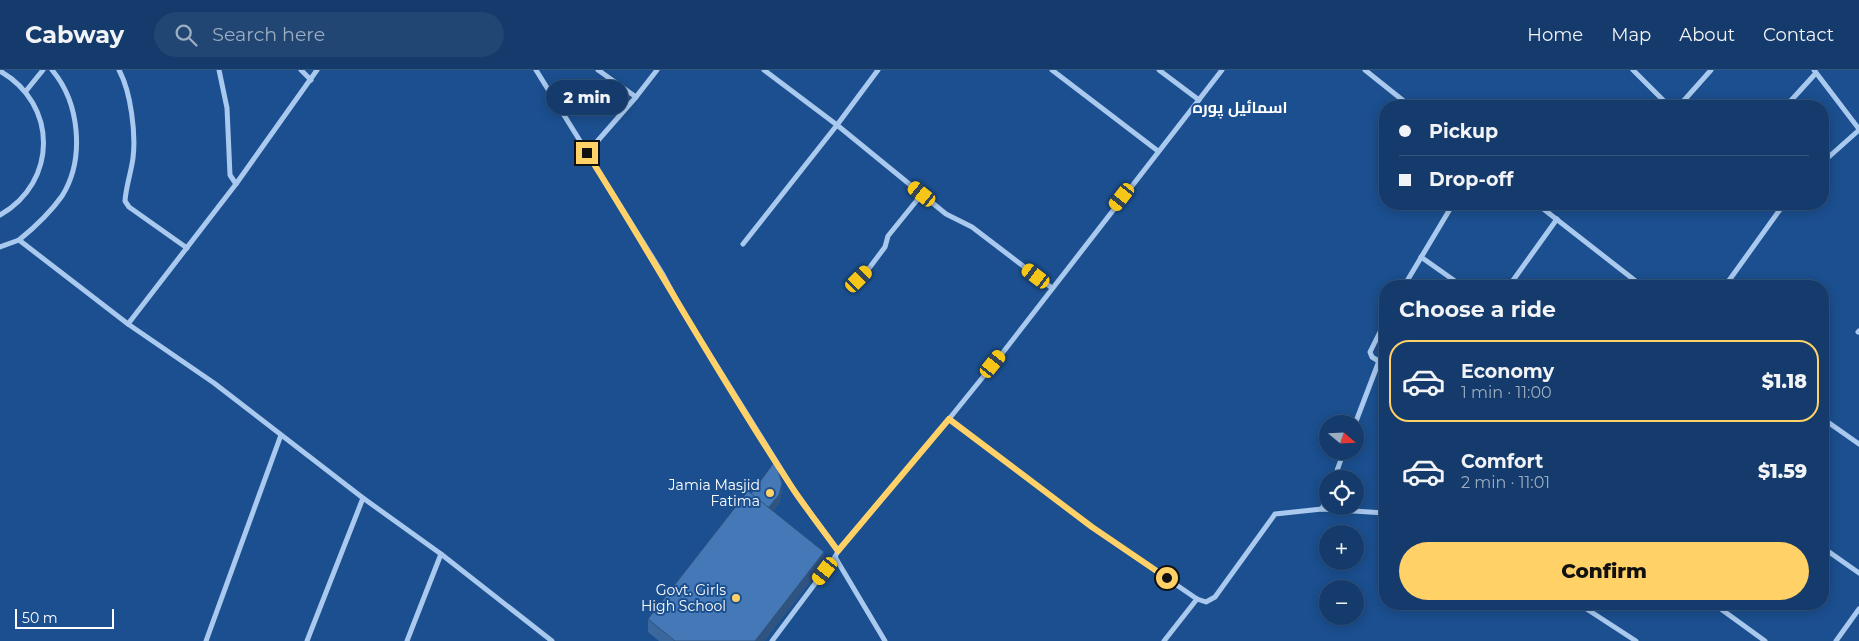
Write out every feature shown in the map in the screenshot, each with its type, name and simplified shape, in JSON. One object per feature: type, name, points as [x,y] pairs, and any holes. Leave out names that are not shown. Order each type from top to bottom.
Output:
[{"type":"street","points":[[26,92],[43,70]]},
{"type":"street","points":[[0,247],[19,240],[51,211],[63,194],[74,168],[77,143],[72,111],[67,91],[52,70]]},
{"type":"street","points":[[119,70],[124,80],[133,126],[133,158],[125,201],[129,207],[187,248]]},
{"type":"street","points":[[219,70],[227,108],[230,175],[236,184]]},
{"type":"street","points":[[301,70],[310,80]]},
{"type":"street","points":[[128,324],[236,184],[317,70]]},
{"type":"street","points":[[536,70],[662,273],[682,310],[794,490],[837,554],[885,641]]},
{"type":"street","points":[[598,70],[636,97]]},
{"type":"street","points":[[587,153],[657,70]]},
{"type":"street","points":[[764,70],[837,125],[946,214],[972,227],[1052,288]]},
{"type":"street","points":[[743,244],[878,70]]},
{"type":"street","points":[[1052,70],[1158,151]]},
{"type":"street","points":[[1159,70],[1199,100]]},
{"type":"street","points":[[772,641],[837,554],[949,419],[1222,70]]},
{"type":"street","points":[[1365,70],[1402,100]]},
{"type":"street","points":[[1633,70],[1663,100]]},
{"type":"street","points":[[1684,100],[1711,70]]},
{"type":"street","points":[[0,71],[26,92],[36,109],[43,128],[44,149],[40,169],[31,187],[18,202],[0,215]]},
{"type":"street","points":[[1791,100],[1815,71],[1859,129],[1829,157]]},
{"type":"street","points":[[851,288],[867,271],[885,246],[888,236],[922,194]]},
{"type":"street","points":[[1407,280],[1449,210]]},
{"type":"street","points":[[1545,210],[1634,280]]},
{"type":"street","points":[[1729,280],[1780,210]]},
{"type":"street","points":[[1513,280],[1556,218]]},
{"type":"street","points":[[19,240],[128,324],[214,383],[363,498],[441,554],[552,641]]},
{"type":"street","points":[[1420,257],[1453,280]]},
{"type":"street","points":[[1358,415],[1379,361],[1372,357],[1370,352],[1379,334]]},
{"type":"street","points":[[949,419],[1092,527],[1197,599],[1206,602],[1215,597],[1275,514],[1319,509]]},
{"type":"street","points":[[1829,423],[1859,444]]},
{"type":"street","points":[[206,641],[281,435]]},
{"type":"street","points":[[307,641],[363,498]]},
{"type":"street","points":[[1364,512],[1379,513]]},
{"type":"street","points":[[1829,552],[1859,573]]},
{"type":"street","points":[[407,641],[441,554]]},
{"type":"street","points":[[1164,641],[1197,599]]},
{"type":"street","points":[[1836,641],[1859,609]]},
{"type":"street","points":[[1588,610],[1636,641]]},
{"type":"street","points":[[1722,610],[1765,641]]},
{"type":"building","name":"Jamia Masjid Fatima","points":[[775,461],[782,483],[779,495],[768,508],[751,494]]},
{"type":"building","name":"Govt. Girls High School","points":[[748,491],[824,552],[755,641],[675,641],[648,619]]},
{"type":"place","name":"Jamia Masjid Fatima","points":[[770,493]]},
{"type":"place","name":"Govt. Girls High School","points":[[736,598]]},
{"type":"district","name":"اسمائیل پورہ","points":[[1240,107]]},
{"type":"route","points":[[587,153],[794,490],[838,551],[949,419],[1092,527],[1167,578]]}]
